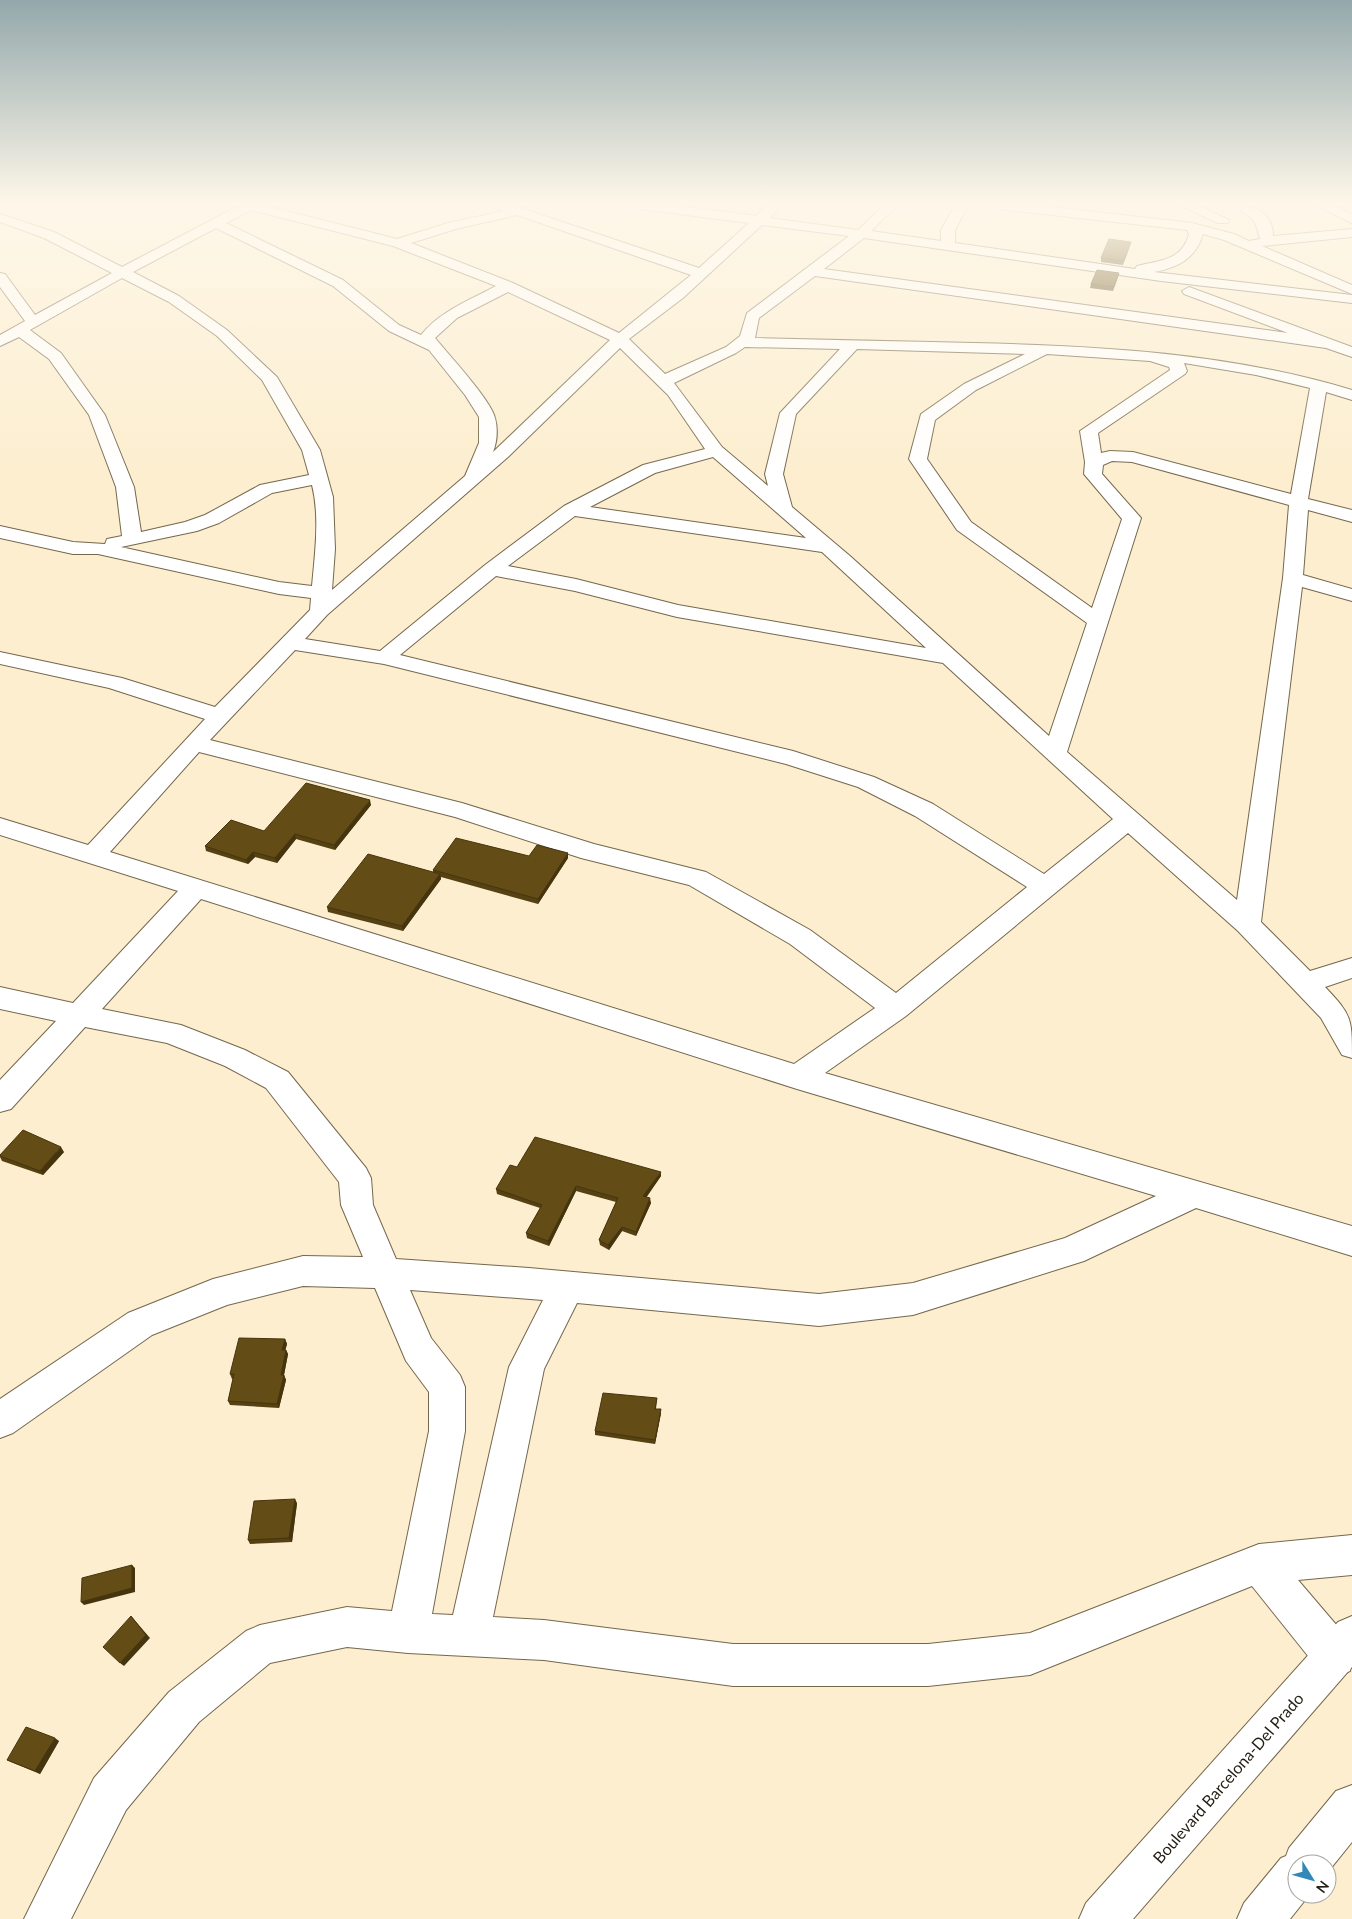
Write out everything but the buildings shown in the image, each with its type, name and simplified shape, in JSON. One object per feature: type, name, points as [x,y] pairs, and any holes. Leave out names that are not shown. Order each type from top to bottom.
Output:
[{"type":"street","points":[[10,295],[27,326],[55,356],[97,415],[124,487],[132,539]]},
{"type":"street","points":[[0,341],[82,295]]},
{"type":"street","points":[[165,295],[222,333],[269,377],[311,450],[324,497],[325,549],[321,602]]},
{"type":"street","points":[[352,295],[394,328],[431,346]]},
{"type":"street","points":[[469,483],[488,443],[487,417],[472,393],[431,346],[427,338],[438,326],[493,295]]},
{"type":"street","points":[[525,295],[627,346],[664,381],[716,451],[828,547],[1055,754],[1247,924],[1331,1010],[1352,1047]]},
{"type":"street","points":[[93,855],[194,743],[292,643],[321,602],[469,483],[627,346],[678,295]]},
{"type":"street","points":[[664,381],[731,350],[747,338],[752,316],[781,295]]},
{"type":"street","points":[[969,295],[1326,343]]},
{"type":"street","points":[[1199,295],[1352,352]]},
{"type":"street","points":[[1313,295],[1352,299]]},
{"type":"street","points":[[741,342],[1045,350],[1152,356],[1194,360],[1319,384],[1352,395]]},
{"type":"street","points":[[783,508],[774,474],[788,413],[854,344]]},
{"type":"street","points":[[620,365],[627,346]]},
{"type":"street","points":[[1045,350],[970,387],[927,418],[918,459],[964,526],[1099,622]]},
{"type":"street","points":[[1055,754],[1132,518],[1093,474],[1094,462],[1089,431],[1178,371],[1176,364],[1152,356]]},
{"type":"street","points":[[1247,924],[1293,578],[1299,500],[1319,384]]},
{"type":"street","points":[[292,643],[351,605],[496,480],[591,392]]},
{"type":"street","points":[[384,658],[492,569],[571,510],[649,469],[716,451]]},
{"type":"street","points":[[1094,462],[1110,456],[1133,456],[1352,516]]},
{"type":"street","points":[[98,548],[190,527],[212,519],[266,489],[318,478]]},
{"type":"street","points":[[571,510],[828,547]]},
{"type":"street","points":[[0,532],[73,548],[98,548],[279,588],[321,602]]},
{"type":"street","points":[[492,569],[576,586],[677,611],[949,658]]},
{"type":"street","points":[[1293,578],[1352,595]]},
{"type":"street","points":[[292,643],[384,658],[793,758],[866,782],[924,810],[1046,887]]},
{"type":"street","points":[[0,658],[114,683],[220,716]]},
{"type":"street","points":[[194,743],[462,811],[590,852],[697,878],[800,937],[896,1008]]},
{"type":"street","points":[[797,1077],[896,1008],[1129,819]]},
{"type":"street","points":[[0,826],[797,1077],[1352,1241]]},
{"type":"street","points":[[0,1100],[197,887]]},
{"type":"street","points":[[1304,983],[1352,968]]},
{"type":"street","points":[[0,998],[78,1016],[171,1033],[236,1058],[277,1080],[355,1178],[357,1205],[418,1349],[447,1387],[447,1431],[408,1633]]},
{"type":"street","points":[[0,1420],[140,1324],[225,1290],[303,1271],[387,1273],[819,1310],[913,1299],[1072,1251],[1194,1194]]},
{"type":"street","points":[[469,1636],[527,1367],[567,1287]]},
{"type":"street","points":[[47,1919],[110,1794],[184,1707],[260,1645],[347,1627],[408,1633],[544,1640],[733,1665],[928,1665],[1030,1654],[1259,1564],[1352,1555]]},
{"type":"street","points":[[1259,1564],[1344,1646]]},
{"type":"street","name":"Boulevard Barcelona-Del Prado","points":[[1102,1919],[1344,1646]]},
{"type":"street","points":[[1313,1854],[1352,1807]]},
{"type":"street","points":[[1260,1919],[1287,1886]]}]
